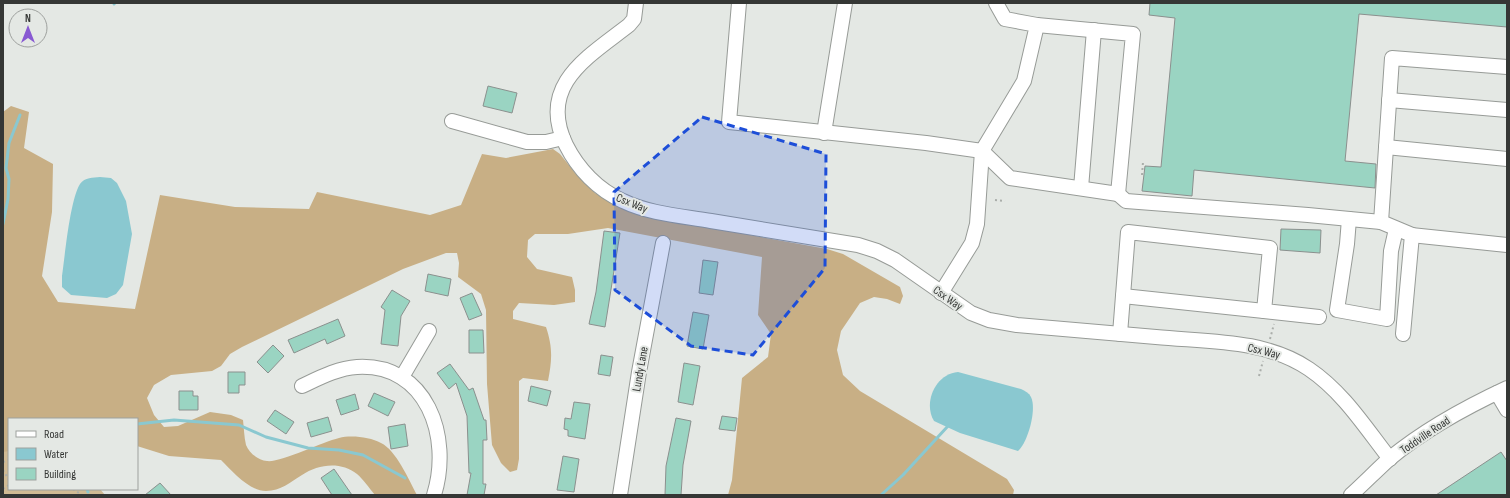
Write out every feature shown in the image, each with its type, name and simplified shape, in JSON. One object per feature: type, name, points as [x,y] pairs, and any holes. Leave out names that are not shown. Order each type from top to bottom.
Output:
[{"type":"street","name":"Csx Way","points":[[636,3],[634,19],[629,26],[583,61],[566,79],[557,112],[563,138],[585,173],[598,186],[623,201],[652,211],[858,245],[877,251],[895,260],[971,313],[989,320],[1017,325],[1238,344],[1288,357],[1309,369],[1336,391],[1390,459]]},
{"type":"street","points":[[739,3],[729,122],[926,143],[982,151],[1010,178],[1118,194],[1126,201],[1381,222],[1411,235],[1507,245]]},
{"type":"street","points":[[824,133],[844,3]]},
{"type":"street","points":[[996,3],[1005,19],[1037,25],[1133,34],[1118,194]]},
{"type":"street","points":[[941,293],[972,244],[977,224],[982,151],[1024,81],[1037,25]]},
{"type":"street","points":[[1081,188],[1094,30]]},
{"type":"street","points":[[1381,222],[1392,58],[1507,67]]},
{"type":"street","points":[[1390,100],[1507,110]]},
{"type":"street","points":[[452,121],[527,142],[546,142],[563,138]]},
{"type":"street","points":[[1386,147],[1507,159]]},
{"type":"street","points":[[1349,219],[1347,244],[1337,310],[1387,319],[1391,251],[1396,228]]},
{"type":"street","points":[[1120,334],[1128,232],[1270,248],[1264,311]]},
{"type":"street","points":[[1403,334],[1411,235]]},
{"type":"street","name":"Lundy Lane","points":[[620,495],[638,380],[663,243]]},
{"type":"street","points":[[1123,296],[1319,317]]},
{"type":"street","points":[[402,377],[429,331]]},
{"type":"street","points":[[302,386],[341,370],[355,367],[381,369],[402,377],[418,390],[428,404],[435,422],[439,459],[438,477],[434,495]]},
{"type":"street","points":[[1502,390],[1507,410]]},
{"type":"street","name":"Toddville Road","points":[[1351,495],[1390,459],[1446,420],[1502,390]]},
{"type":"path","points":[[1142,175],[1143,162]]},
{"type":"path","points":[[995,200],[1005,201]]},
{"type":"path","points":[[1269,340],[1273,328]]},
{"type":"path","points":[[1259,376],[1263,362]]},
{"type":"highlighted area","points":[[702,117],[826,154],[825,268],[753,355],[691,346],[615,290],[614,192]]},
{"type":"shaded area","points":[[11,106],[29,112],[24,148],[53,164],[52,212],[42,276],[58,302],[135,309],[160,195],[235,207],[309,209],[317,192],[430,215],[461,205],[482,154],[506,158],[553,149],[560,154],[576,174],[595,193],[622,208],[673,221],[827,249],[843,254],[900,287],[903,296],[900,304],[887,299],[874,297],[860,303],[841,331],[837,350],[843,375],[860,391],[1007,479],[1014,490],[1013,495],[728,495],[732,480],[742,378],[768,357],[771,334],[758,315],[762,257],[608,228],[568,234],[535,234],[528,240],[527,257],[537,269],[572,277],[575,290],[575,302],[554,305],[519,303],[513,311],[513,319],[546,327],[550,341],[551,354],[548,381],[523,378],[519,381],[519,459],[517,470],[510,472],[501,463],[492,445],[487,384],[486,310],[481,294],[458,277],[459,263],[457,253],[446,253],[403,269],[242,347],[230,354],[221,366],[212,371],[171,375],[154,385],[147,398],[154,415],[164,427],[178,426],[210,412],[231,415],[243,420],[247,448],[257,458],[267,461],[273,461],[291,456],[332,440],[344,437],[360,437],[377,441],[392,452],[417,495],[375,495],[357,474],[344,467],[337,466],[322,466],[315,468],[285,486],[271,491],[260,490],[253,488],[241,480],[221,460],[169,456],[138,446],[138,418],[8,418],[8,451],[3,452],[3,112]]},
{"type":"shaded area","points":[[8,444],[8,490],[101,490],[105,495],[3,495],[3,446]]},
{"type":"water","points":[[100,177],[111,178],[117,183],[126,201],[132,234],[123,285],[116,294],[107,298],[71,295],[62,287],[62,276],[73,202],[80,184],[84,180]]},
{"type":"water","points":[[958,372],[1021,389],[1027,392],[1031,397],[1033,402],[1032,417],[1028,433],[1022,447],[1018,451],[960,433],[934,421],[930,406],[933,390],[943,378]]},
{"type":"building","points":[[1150,3],[1507,3],[1507,27],[1359,14],[1345,161],[1376,164],[1375,188],[1194,170],[1192,196],[1142,191],[1145,166],[1161,167],[1175,18],[1149,15]]},
{"type":"building","points":[[488,86],[517,93],[512,113],[483,106]]},
{"type":"building","points":[[1281,229],[1321,230],[1320,253],[1280,250]]},
{"type":"building","points":[[604,231],[620,233],[605,327],[589,324],[596,292]]},
{"type":"building","points":[[703,260],[718,262],[713,295],[699,293]]},
{"type":"building","points":[[428,274],[451,279],[448,296],[425,291]]},
{"type":"building","points":[[392,290],[410,301],[401,316],[398,346],[381,344],[385,310],[381,307]]},
{"type":"building","points":[[472,293],[482,315],[469,320],[460,298]]},
{"type":"building","points":[[693,312],[709,315],[703,349],[687,346]]},
{"type":"building","points":[[338,319],[345,336],[327,344],[325,339],[294,353],[288,340]]},
{"type":"building","points":[[469,330],[483,330],[484,353],[469,353]]},
{"type":"building","points":[[273,345],[284,356],[268,373],[257,362]]},
{"type":"building","points":[[601,355],[613,357],[610,376],[598,374]]},
{"type":"building","points":[[684,363],[700,366],[693,405],[678,402]]},
{"type":"building","points":[[450,364],[469,390],[473,388],[484,420],[486,420],[487,440],[483,440],[483,484],[486,484],[484,495],[467,495],[471,473],[469,473],[467,416],[456,383],[449,389],[437,373]]},
{"type":"building","points":[[228,372],[245,372],[245,385],[239,385],[239,393],[228,393]]},
{"type":"building","points":[[531,386],[551,391],[547,406],[528,401]]},
{"type":"building","points":[[179,391],[193,391],[193,396],[198,396],[198,410],[179,410]]},
{"type":"building","points":[[374,393],[395,402],[388,416],[368,406]]},
{"type":"building","points":[[355,394],[359,409],[341,415],[336,400]]},
{"type":"building","points":[[574,402],[590,404],[585,439],[568,436],[568,430],[564,429],[565,418],[571,419]]},
{"type":"building","points":[[275,410],[294,422],[286,434],[267,421]]},
{"type":"building","points":[[722,416],[737,418],[735,431],[719,429]]},
{"type":"building","points":[[328,417],[332,431],[311,437],[307,423]]},
{"type":"building","points":[[676,418],[691,421],[683,465],[681,495],[665,495],[666,466]]},
{"type":"building","points":[[405,424],[408,446],[391,449],[388,427]]},
{"type":"building","points":[[1501,452],[1507,461],[1507,495],[1436,495]]},
{"type":"building","points":[[563,456],[579,459],[574,492],[557,490]]},
{"type":"building","points":[[334,469],[352,495],[332,495],[321,478]]},
{"type":"building","points":[[160,483],[171,495],[145,495]]},
{"type":"waterway","points":[[3,224],[8,199],[9,179],[6,168],[9,143],[20,115]]},
{"type":"waterway","points":[[138,424],[174,420],[239,425],[266,437],[308,448],[339,450],[363,455],[405,478]]},
{"type":"waterway","points":[[881,495],[903,475],[948,426]]}]
